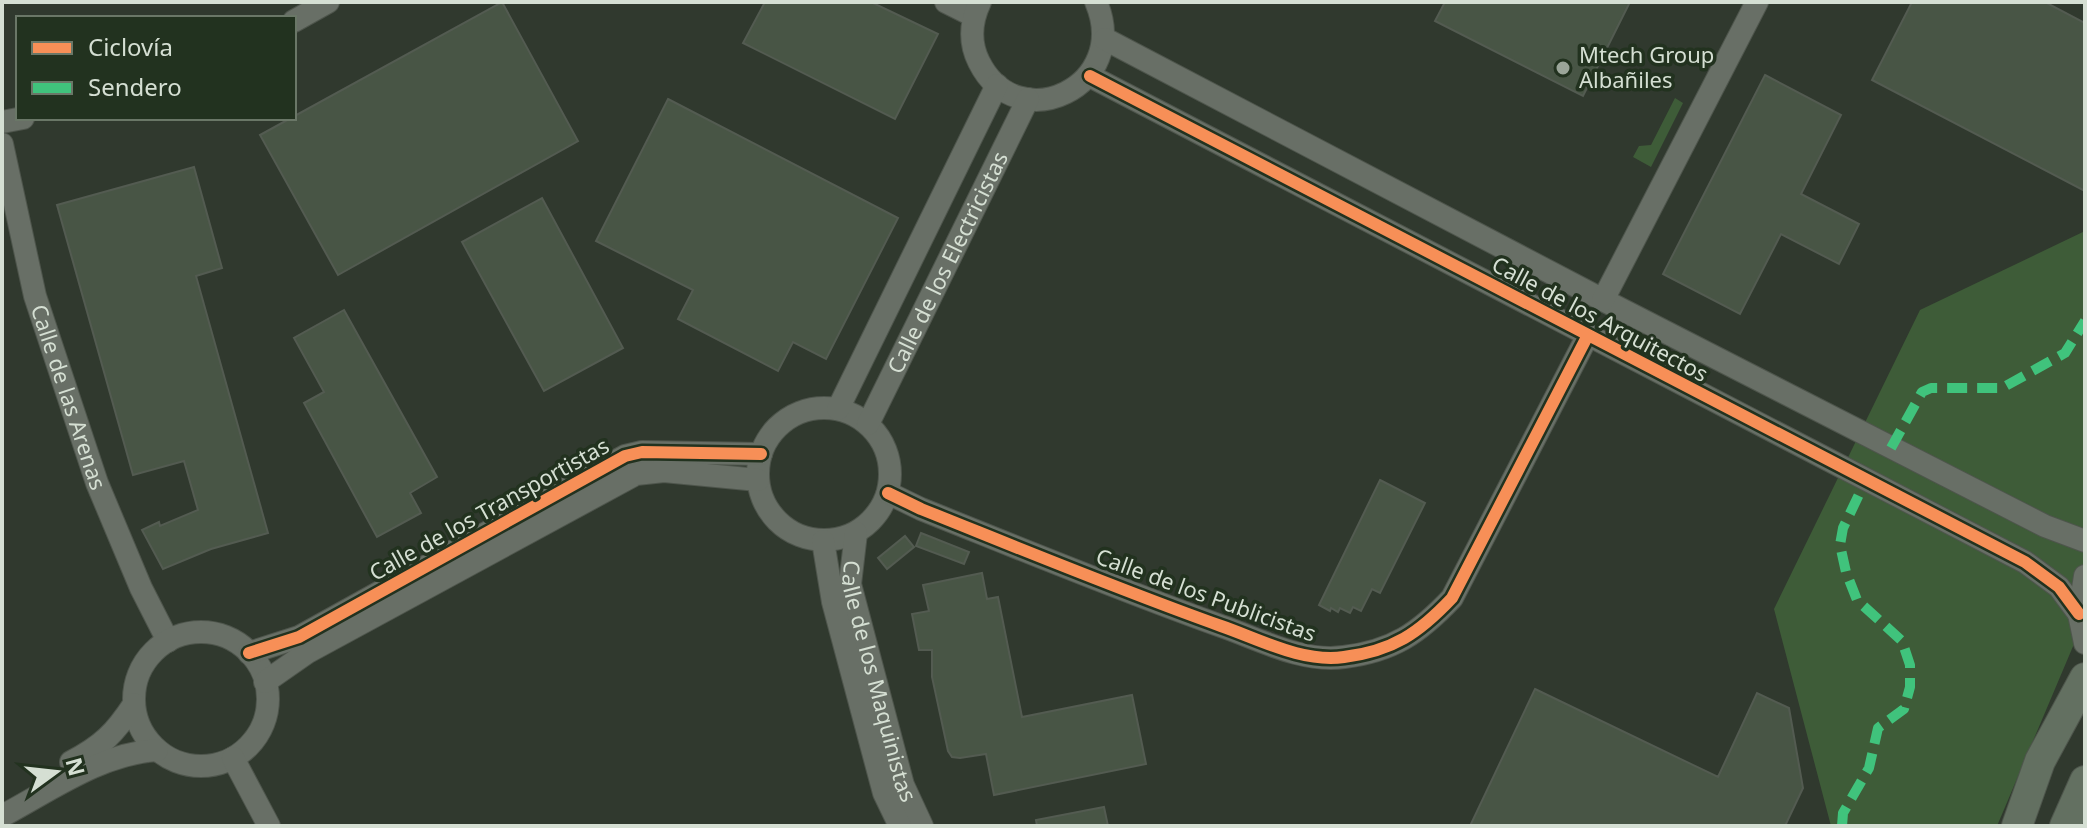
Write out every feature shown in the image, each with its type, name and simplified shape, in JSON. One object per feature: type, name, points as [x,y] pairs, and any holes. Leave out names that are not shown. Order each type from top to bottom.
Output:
[{"type":"highway","points":[[2017,826],[2040,761],[2085,678]]},
{"type":"highway","points":[[2065,826],[2085,781]]},
{"type":"street","points":[[296,20],[328,2]]},
{"type":"street","points":[[946,2],[977,9],[972,35],[975,54],[984,71],[997,85],[1017,97],[1028,99],[1051,99],[1072,91],[1090,76],[1100,58],[1105,39],[1103,17],[1096,2]]},
{"type":"street","points":[[1603,300],[1757,2]]},
{"type":"street","name":"Calle de los Arquitectos","points":[[1105,39],[1603,300],[2045,526],[2085,541]]},
{"type":"street","name":"Calle de los Arquitectos","points":[[1090,76],[2025,562],[2059,587],[2079,614]]},
{"type":"street","name":"Calle de los Electricistas","points":[[838,409],[997,85]]},
{"type":"street","name":"Calle de los Electricistas","points":[[868,424],[1028,99]]},
{"type":"street","name":"Calle de las Arenas","points":[[2,144],[35,296],[97,483],[168,641]]},
{"type":"street","name":"Calle de los Publicistas","points":[[888,493],[1171,608],[1304,656],[1341,658],[1386,649],[1427,625],[1452,598],[1588,335]]},
{"type":"street","points":[[819,408],[838,409],[868,424],[880,438],[891,474],[888,493],[870,523],[856,533],[823,541],[804,538],[779,522],[762,499],[758,480],[761,454],[769,436],[782,422],[799,412],[819,408]]},
{"type":"street","name":"Calle de los Transportistas","points":[[249,653],[299,637],[625,456],[642,452],[761,454]]},
{"type":"street","name":"Calle de los Transportistas","points":[[265,682],[308,652],[636,474],[664,471],[758,480]]},
{"type":"street","name":"Calle de los Maquinistas","points":[[856,533],[850,584],[903,785],[922,826]]},
{"type":"street","name":"Calle de los Maquinistas","points":[[823,541],[833,602],[872,749],[884,793],[900,826]]},
{"type":"street","points":[[2085,576],[2079,614],[2085,643]]},
{"type":"street","points":[[189,633],[211,633],[232,640],[249,653],[259,666],[265,682],[267,704],[262,726],[251,745],[233,758],[214,765],[194,766],[174,761],[157,750],[137,722],[134,704],[135,685],[153,652],[168,641],[189,633]]},
{"type":"street","points":[[2,799],[96,749],[117,731],[134,704]]},
{"type":"street","points":[[2,816],[103,762],[131,752],[157,750]]},
{"type":"street","points":[[233,758],[269,826]]},
{"type":"green space","points":[[1675,98],[1683,103],[1651,167],[1633,157],[1639,146],[1651,145]]},
{"type":"green space","points":[[2085,231],[2085,618],[1997,826],[1831,826],[1774,609],[1920,310]]},
{"type":"building","points":[[502,2],[578,141],[338,275],[260,135],[287,120],[296,120],[296,115]]},
{"type":"building","points":[[765,2],[871,2],[938,34],[895,119],[743,43]]},
{"type":"building","name":"Mtech Group Albañiles","points":[[1445,2],[1630,2],[1583,96],[1435,21]]},
{"type":"building","points":[[1912,2],[2045,2],[2085,23],[2085,191],[1872,80]]},
{"type":"building","points":[[1765,75],[1841,115],[1801,194],[1859,224],[1839,264],[1781,234],[1740,314],[1663,274]]},
{"type":"building","points":[[668,99],[898,218],[826,359],[793,342],[778,371],[678,319],[693,290],[596,241]]},
{"type":"building","points":[[194,167],[222,268],[196,276],[268,533],[211,549],[163,569],[142,530],[198,510],[184,461],[133,475],[57,205]]},
{"type":"building","points":[[542,198],[623,348],[544,391],[462,242]]},
{"type":"building","points":[[344,310],[437,477],[410,493],[421,513],[377,537],[304,403],[324,392],[294,338]]},
{"type":"building","points":[[1380,480],[1425,503],[1380,593],[1372,589],[1361,611],[1353,607],[1350,613],[1340,608],[1338,612],[1331,608],[1330,611],[1319,605]]},
{"type":"building","points":[[921,533],[969,552],[964,564],[916,546]]},
{"type":"building","points":[[905,536],[914,547],[887,569],[878,558]]},
{"type":"building","points":[[982,573],[987,599],[998,597],[1022,717],[1132,695],[1146,764],[994,795],[986,754],[952,757],[948,751],[932,677],[932,650],[919,650],[912,614],[929,611],[923,585]]},
{"type":"building","points":[[1535,689],[1718,777],[1757,693],[1789,708],[1803,788],[1785,826],[1470,826]]},
{"type":"building","points":[[1104,807],[1108,826],[1037,826],[1036,820]]},
{"type":"marked path","points":[[1891,448],[1922,392],[1931,388],[2002,388],[2065,353],[2085,321]]},
{"type":"marked path","points":[[1842,826],[1843,813],[1869,768],[1878,728],[1904,709],[1910,687],[1910,665],[1902,641],[1857,600],[1840,545],[1843,528],[1866,480]]},
{"type":"cycle path","points":[[1090,76],[2025,562],[2059,587],[2079,614]]},
{"type":"cycle path","points":[[888,493],[1071,569],[1281,649],[1312,657],[1361,654],[1404,638],[1452,598],[1588,335]]},
{"type":"cycle path","points":[[249,653],[299,637],[625,456],[642,452],[761,454]]},
{"type":"place","name":"Mtech Group Albañiles","points":[[1563,68]]}]
